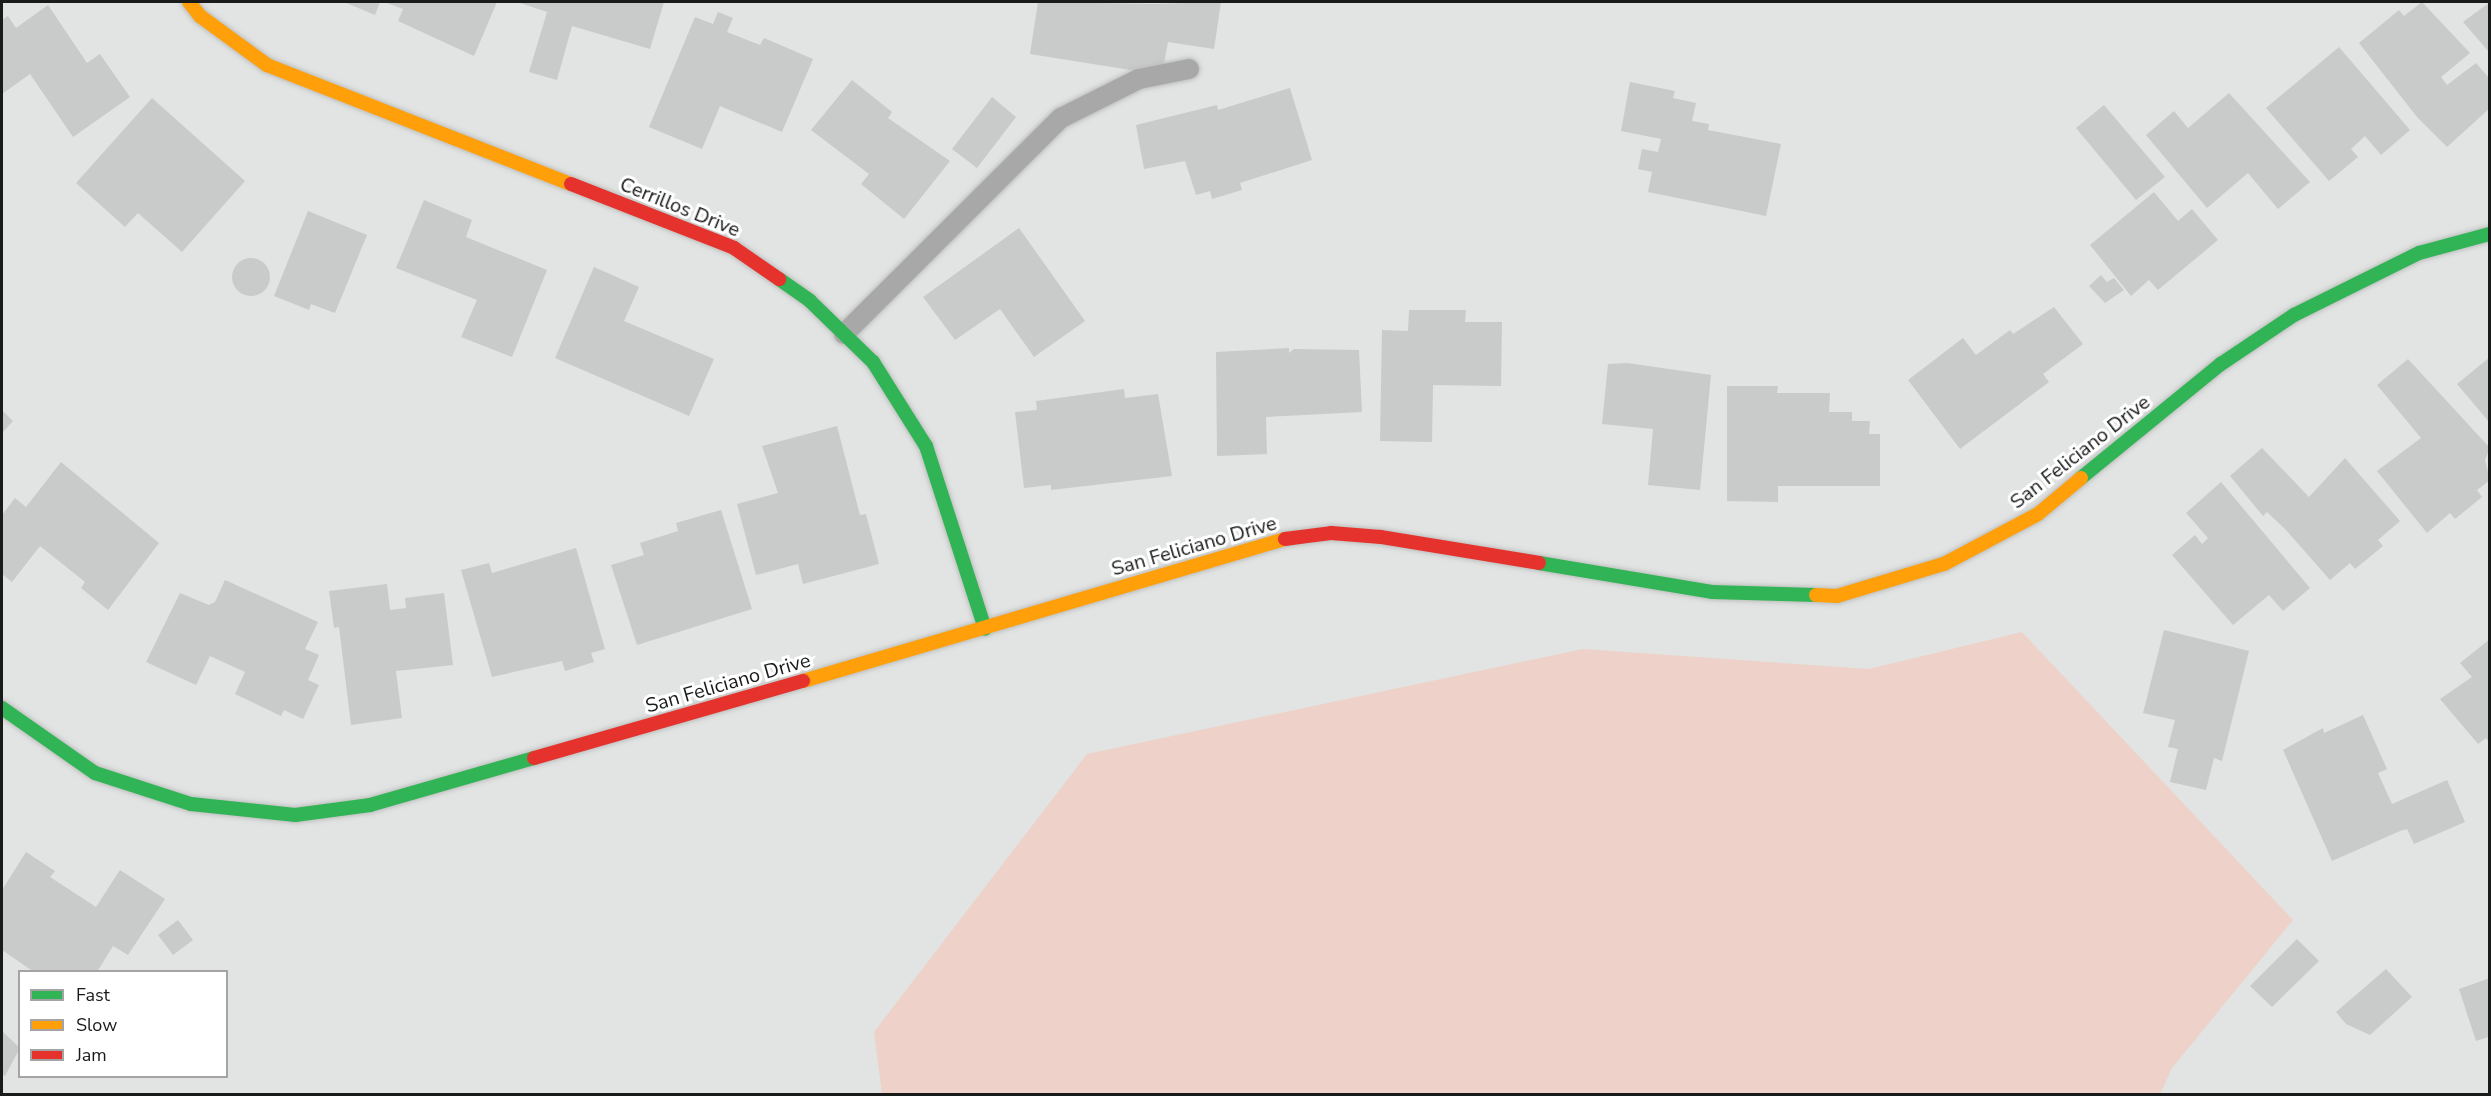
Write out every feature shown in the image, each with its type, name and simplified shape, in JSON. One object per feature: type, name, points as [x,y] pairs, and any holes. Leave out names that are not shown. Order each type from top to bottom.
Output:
[{"type":"street","name":"Cerrillos Drive","points":[[189,2],[200,16],[267,65],[734,248],[810,301],[873,362],[926,446],[985,629]]},
{"type":"street","name":"San Feliciano Drive","points":[[2,708],[94,773],[191,804],[295,815],[370,805],[985,629],[1267,541],[1331,533],[1381,537],[1712,592],[1837,596],[1944,564],[2038,514],[2221,364],[2294,315],[2419,253],[2490,234]]},
{"type":"lane","points":[[844,334],[1061,118],[1139,79],[1189,69]]},
{"type":"shaded area","points":[[2022,632],[2293,920],[2172,1068],[2160,1094],[882,1094],[874,1032],[1087,754],[1583,649],[1869,669]]},
{"type":"building","points":[[344,2],[380,2],[375,15]]},
{"type":"building","points":[[384,2],[497,2],[474,56],[398,21],[403,9]]},
{"type":"building","points":[[517,2],[664,2],[650,49],[572,26],[557,80],[529,72],[547,12]]},
{"type":"building","points":[[1038,2],[1154,4],[1221,2],[1214,49],[1168,42],[1162,75],[1030,54]]},
{"type":"building","points":[[2422,2],[2470,53],[2441,77],[2447,85],[2476,63],[2490,79],[2490,108],[2447,147],[2417,117],[2359,43],[2399,10],[2404,16]]},
{"type":"building","points":[[2490,2],[2490,53],[2463,22]]},
{"type":"building","points":[[48,5],[87,63],[100,54],[130,97],[73,137],[30,74],[2,94],[2,20],[8,16],[16,28]]},
{"type":"building","points":[[718,12],[733,18],[727,32],[760,45],[764,38],[813,59],[782,132],[720,106],[702,149],[649,127],[695,17],[713,24]]},
{"type":"building","points":[[2339,47],[2410,130],[2381,155],[2365,136],[2351,149],[2358,157],[2329,181],[2266,108]]},
{"type":"building","points":[[852,80],[892,112],[888,118],[950,161],[904,219],[861,184],[869,174],[811,130]]},
{"type":"building","points":[[1630,82],[1675,91],[1673,98],[1696,103],[1692,121],[1709,124],[1708,130],[1781,144],[1766,216],[1648,192],[1652,172],[1638,169],[1642,149],[1658,152],[1661,139],[1621,131]]},
{"type":"building","points":[[1290,88],[1312,160],[1240,183],[1242,190],[1212,199],[1210,191],[1196,195],[1185,161],[1144,169],[1136,125],[1217,105],[1218,110]]},
{"type":"building","points":[[2229,93],[2310,182],[2278,209],[2248,173],[2207,208],[2146,135],[2174,111],[2188,128]]},
{"type":"building","points":[[992,97],[1016,117],[977,168],[952,149]]},
{"type":"building","points":[[152,98],[245,181],[182,252],[138,213],[125,227],[76,183]]},
{"type":"building","points":[[2104,105],[2165,177],[2136,200],[2076,128]]},
{"type":"building","points":[[2154,192],[2178,221],[2192,209],[2218,240],[2158,290],[2149,280],[2131,296],[2090,245]]},
{"type":"building","points":[[424,200],[472,220],[466,237],[547,270],[512,357],[461,337],[477,300],[396,268]]},
{"type":"building","points":[[308,211],[367,235],[335,313],[311,304],[309,310],[274,296]]},
{"type":"building","points":[[1019,228],[1085,321],[1034,357],[1000,309],[955,340],[923,297]]},
{"type":"building","points":[[251,258],[258,259],[264,264],[269,270],[269,284],[264,290],[258,295],[251,296],[244,295],[238,290],[233,284],[232,277],[233,270],[238,264],[244,259]]},
{"type":"building","points":[[594,267],[639,287],[624,321],[714,359],[689,416],[555,358]]},
{"type":"building","points":[[2101,275],[2107,282],[2114,278],[2124,290],[2105,303],[2089,286]]},
{"type":"building","points":[[2054,307],[2083,344],[2043,374],[2049,382],[1960,449],[1908,380],[1963,338],[1976,355],[2010,330],[2013,334]]},
{"type":"building","points":[[1409,310],[1466,310],[1465,322],[1502,322],[1501,386],[1433,385],[1432,442],[1380,441],[1382,330],[1408,331]]},
{"type":"building","points":[[1289,348],[1289,353],[1294,349],[1359,350],[1362,412],[1266,417],[1267,454],[1217,456],[1216,352]]},
{"type":"building","points":[[2490,357],[2490,423],[2457,384]]},
{"type":"building","points":[[2408,359],[2490,448],[2485,460],[2490,480],[2477,490],[2482,497],[2455,519],[2450,513],[2427,533],[2377,471],[2421,438],[2377,385]]},
{"type":"building","points":[[1627,363],[1711,375],[1700,490],[1648,485],[1653,429],[1602,424],[1608,364]]},
{"type":"building","points":[[1727,386],[1778,386],[1777,393],[1830,393],[1829,412],[1852,412],[1852,421],[1870,421],[1869,434],[1880,434],[1880,486],[1778,486],[1778,502],[1727,501]]},
{"type":"building","points":[[1124,389],[1125,398],[1158,394],[1172,476],[1051,490],[1051,485],[1024,488],[1015,412],[1037,410],[1036,401]]},
{"type":"building","points":[[2,410],[13,421],[2,433]]},
{"type":"building","points":[[837,426],[860,515],[866,514],[879,564],[803,584],[798,564],[756,575],[737,504],[778,493],[762,446]]},
{"type":"building","points":[[2262,448],[2309,497],[2345,458],[2400,521],[2378,540],[2383,546],[2355,569],[2350,563],[2330,580],[2286,530],[2267,512],[2263,516],[2230,476]]},
{"type":"building","points":[[61,462],[159,543],[108,610],[81,588],[85,582],[40,546],[12,582],[2,574],[2,515],[15,498],[26,507]]},
{"type":"building","points":[[2221,482],[2310,588],[2283,611],[2269,595],[2233,625],[2172,555],[2195,535],[2202,544],[2208,538],[2186,513]]},
{"type":"building","points":[[721,510],[752,609],[637,645],[611,565],[644,555],[640,543],[678,531],[676,523]]},
{"type":"building","points":[[576,548],[605,649],[591,653],[594,662],[565,671],[562,661],[492,677],[461,570],[489,563],[492,573]]},
{"type":"building","points":[[225,580],[318,622],[305,649],[319,655],[308,680],[319,685],[303,719],[284,710],[281,716],[235,694],[245,672],[210,656],[196,685],[146,662],[180,593],[209,605],[215,602]]},
{"type":"building","points":[[387,584],[390,610],[406,608],[405,598],[444,593],[453,665],[396,671],[402,718],[351,725],[339,627],[334,628],[329,591]]},
{"type":"building","points":[[2164,630],[2249,651],[2222,761],[2214,758],[2206,790],[2170,782],[2178,749],[2168,747],[2175,720],[2143,713]]},
{"type":"building","points":[[2490,639],[2490,744],[2486,738],[2478,744],[2440,699],[2472,677],[2460,663]]},
{"type":"building","points":[[2363,715],[2387,769],[2378,773],[2392,804],[2447,780],[2465,822],[2414,844],[2407,829],[2400,831],[2332,861],[2283,750],[2323,728],[2324,733]]},
{"type":"building","points":[[26,852],[55,871],[50,877],[96,907],[120,870],[165,899],[128,955],[113,946],[98,970],[31,970],[2,950],[2,890]]},
{"type":"building","points":[[178,920],[193,940],[173,955],[158,935]]},
{"type":"building","points":[[2297,939],[2319,961],[2272,1007],[2250,986]]},
{"type":"building","points":[[2386,969],[2412,997],[2370,1035],[2346,1024],[2336,1012]]},
{"type":"building","points":[[2490,978],[2490,1041],[2488,1037],[2476,1041],[2459,989]]},
{"type":"building","points":[[2,1031],[18,1046],[18,1052],[5,1076],[2,1074]]},
{"type":"traffic: fast","points":[[2081,478],[2221,364],[2294,315],[2419,253],[2490,234]]},
{"type":"traffic: fast","points":[[779,279],[810,301],[873,362],[926,446],[985,629]]},
{"type":"traffic: fast","points":[[1539,563],[1712,592],[1816,595]]},
{"type":"traffic: fast","points":[[2,708],[95,773],[191,804],[295,815],[370,805],[534,758]]},
{"type":"traffic: slow","points":[[189,2],[200,16],[267,65],[571,184]]},
{"type":"traffic: slow","points":[[1816,595],[1837,596],[1944,564],[2038,514],[2081,478]]},
{"type":"traffic: slow","points":[[803,681],[1285,539]]},
{"type":"traffic: jam","points":[[571,184],[734,248],[779,279]]},
{"type":"traffic: jam","points":[[1285,539],[1331,533],[1381,537],[1539,563]]},
{"type":"traffic: jam","points":[[534,758],[803,681]]}]
